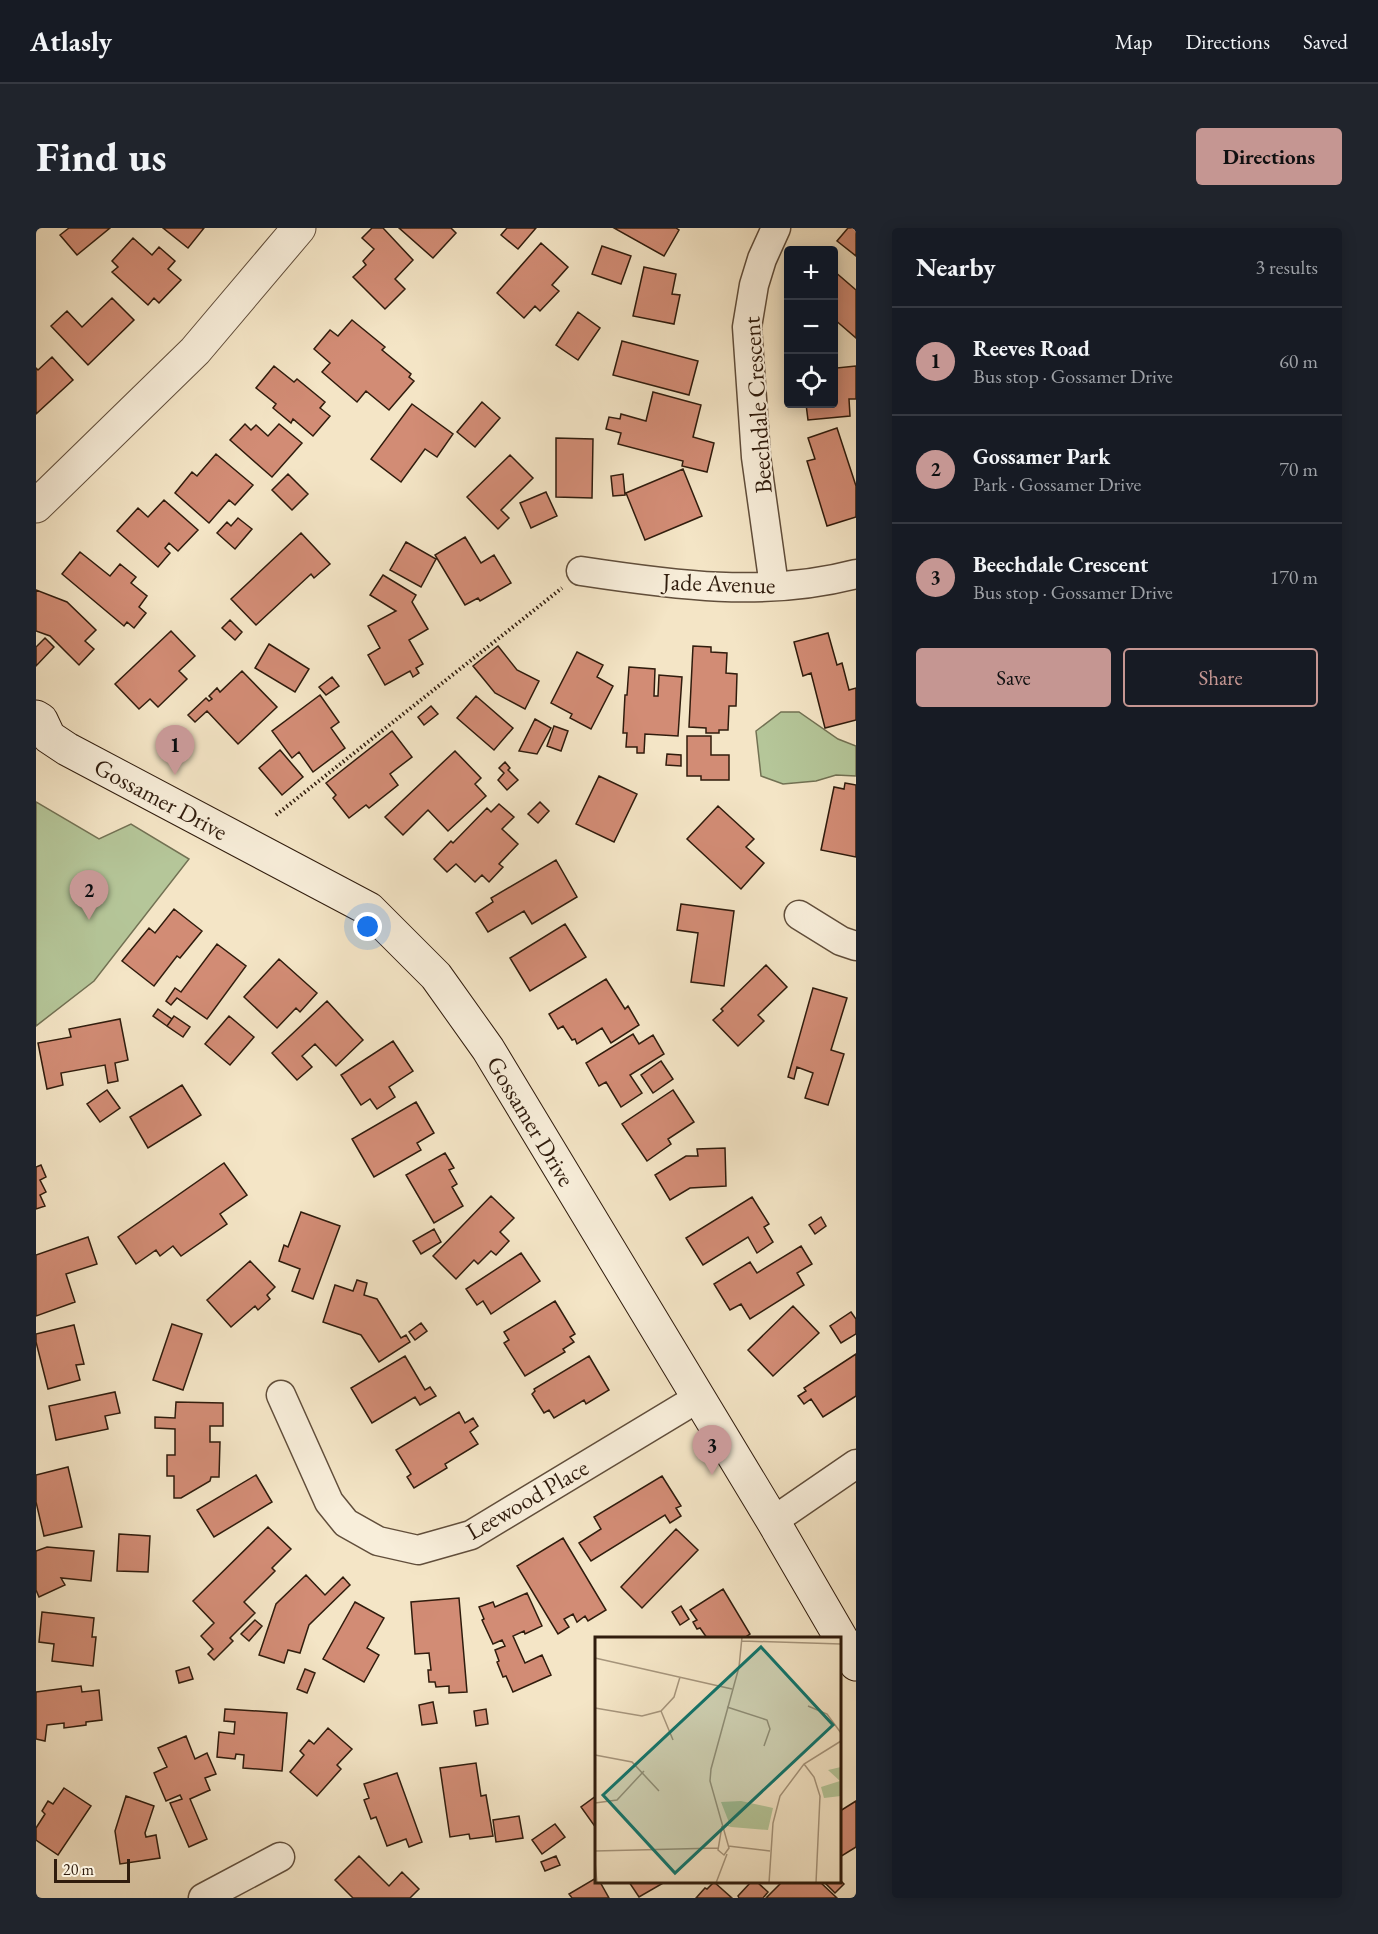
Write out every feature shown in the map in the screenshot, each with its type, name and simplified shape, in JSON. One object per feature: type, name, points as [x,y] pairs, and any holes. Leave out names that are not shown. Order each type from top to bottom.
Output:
[{"type":"main road","points":[[36,506],[195,351],[299,228]]},
{"type":"main road","name":"Gossamer Drive","points":[[40,730],[153,796],[369,909],[436,976],[488,1049],[773,1521],[840,1637]]},
{"type":"main road","name":"Gossamer Drive","points":[[841,1638],[856,1664]]},
{"type":"street","name":"Beechdale Crescent","points":[[774,586],[756,457],[747,327],[756,276],[776,228]]},
{"type":"street","name":"Jade Avenue","points":[[581,571],[668,584],[738,588],[827,582],[856,574]]},
{"type":"street","points":[[799,915],[841,941],[856,946]]},
{"type":"street","name":"Leewood Place","points":[[281,1395],[329,1502],[346,1523],[378,1541],[418,1550],[471,1535],[698,1398]]},
{"type":"street","points":[[773,1521],[856,1464]]},
{"type":"street","points":[[203,1898],[280,1857]]},
{"type":"path","points":[[276,815],[550,599],[581,571]]},
{"type":"green space","points":[[781,712],[799,712],[838,739],[856,746],[856,776],[836,775],[816,781],[783,784],[761,776],[756,731]]},
{"type":"green space","points":[[36,802],[99,839],[131,824],[189,859],[94,981],[36,1026]]},
{"type":"building","points":[[69,228],[110,228],[77,255],[60,235]]},
{"type":"building","points":[[163,228],[204,228],[188,248]]},
{"type":"building","points":[[372,228],[383,228],[413,260],[395,279],[405,289],[385,309],[353,277],[366,265],[363,261],[374,249],[362,238]]},
{"type":"building","points":[[399,228],[451,228],[456,233],[433,258]]},
{"type":"building","points":[[507,228],[536,228],[518,249],[501,235]]},
{"type":"building","points":[[614,228],[676,228],[679,230],[664,256]]},
{"type":"building","points":[[848,228],[856,228],[856,256],[837,241]]},
{"type":"building","points":[[133,238],[152,255],[159,247],[175,261],[168,269],[181,280],[159,303],[154,298],[148,305],[112,272],[118,267],[112,261]]},
{"type":"building","points":[[541,243],[568,267],[552,285],[559,291],[540,311],[535,306],[524,318],[497,293]]},
{"type":"building","points":[[602,246],[631,256],[621,284],[592,274]]},
{"type":"building","points":[[644,267],[676,274],[672,294],[680,295],[674,324],[633,316]]},
{"type":"building","points":[[838,274],[856,290],[856,338],[838,322]]},
{"type":"building","points":[[112,298],[134,320],[88,365],[51,326],[67,311],[82,327]]},
{"type":"building","points":[[578,312],[600,328],[578,360],[556,345]]},
{"type":"building","points":[[352,320],[385,347],[382,350],[411,374],[409,377],[414,381],[389,410],[366,391],[357,402],[322,372],[330,363],[314,349],[330,330],[338,336]]},
{"type":"building","points":[[622,341],[698,361],[689,395],[613,375]]},
{"type":"building","points":[[52,357],[73,380],[36,414],[36,368],[38,370]]},
{"type":"building","points":[[274,366],[294,382],[297,379],[325,402],[320,408],[330,416],[313,436],[293,419],[291,423],[273,408],[276,404],[256,388]]},
{"type":"building","points":[[856,366],[856,399],[849,399],[850,416],[808,420],[806,408],[838,408],[838,368]]},
{"type":"building","points":[[653,392],[701,405],[693,437],[714,443],[707,472],[682,466],[683,461],[618,444],[621,433],[606,429],[609,417],[620,419],[621,414],[646,421]]},
{"type":"building","points":[[482,402],[500,418],[475,447],[457,432]]},
{"type":"building","points":[[412,404],[453,434],[437,457],[425,449],[401,482],[371,459]]},
{"type":"building","points":[[245,424],[251,430],[256,425],[268,436],[279,424],[302,443],[272,477],[230,440]]},
{"type":"building","points":[[837,428],[856,486],[856,517],[827,526],[807,461],[815,459],[808,438]]},
{"type":"building","points":[[556,438],[593,439],[592,498],[556,497]]},
{"type":"building","points":[[216,454],[253,485],[235,505],[229,500],[209,523],[175,493],[192,472],[197,476]]},
{"type":"building","points":[[510,455],[533,478],[501,510],[509,518],[498,529],[467,497]]},
{"type":"building","points":[[683,469],[702,516],[645,540],[626,493]]},
{"type":"building","points":[[288,474],[308,494],[292,510],[272,490]]},
{"type":"building","points":[[623,474],[625,495],[613,496],[611,476]]},
{"type":"building","points":[[546,492],[557,516],[531,528],[520,503]]},
{"type":"building","points":[[164,500],[198,530],[178,551],[169,543],[165,548],[170,553],[158,567],[117,531],[138,508],[148,517]]},
{"type":"building","points":[[238,518],[252,529],[235,549],[217,533],[227,522],[231,526]]},
{"type":"building","points":[[301,533],[330,564],[314,578],[311,574],[256,625],[231,599]]},
{"type":"building","points":[[465,537],[481,563],[494,555],[511,583],[480,601],[478,598],[465,605],[435,555]]},
{"type":"building","points":[[406,542],[436,559],[421,587],[390,570]]},
{"type":"building","points":[[80,552],[110,576],[120,564],[136,577],[131,583],[147,596],[139,607],[146,613],[134,628],[127,622],[124,626],[62,574]]},
{"type":"building","points":[[383,575],[416,595],[412,602],[428,629],[409,640],[423,664],[416,668],[419,673],[413,677],[410,671],[385,685],[368,655],[380,648],[368,626],[396,611],[370,595]]},
{"type":"building","points":[[36,590],[67,602],[96,630],[85,641],[94,649],[79,665],[50,636],[36,631]]},
{"type":"building","points":[[230,620],[242,632],[235,640],[222,628]]},
{"type":"building","points":[[171,631],[195,656],[179,671],[187,679],[158,707],[150,699],[139,709],[115,684]]},
{"type":"building","points":[[828,633],[837,665],[842,663],[849,690],[856,688],[856,720],[825,728],[811,673],[803,676],[794,642]]},
{"type":"building","points":[[45,638],[54,647],[36,666],[36,647]]},
{"type":"building","points":[[269,644],[309,669],[295,692],[255,668]]},
{"type":"building","points":[[498,646],[517,670],[539,681],[525,709],[495,693],[473,666]]},
{"type":"building","points":[[693,646],[711,647],[711,652],[727,653],[726,673],[737,674],[736,706],[729,706],[728,730],[706,733],[706,728],[689,727]]},
{"type":"building","points":[[577,652],[603,665],[597,677],[613,686],[591,729],[570,718],[572,714],[551,703]]},
{"type":"building","points":[[629,667],[655,669],[654,696],[658,696],[659,675],[682,677],[678,736],[645,734],[644,753],[637,753],[637,747],[626,747],[627,733],[623,733]]},
{"type":"building","points":[[242,671],[277,707],[238,744],[207,711],[195,722],[188,715],[206,698],[209,701],[212,699],[209,696],[217,688],[220,692]]},
{"type":"building","points":[[332,677],[339,686],[326,695],[319,687]]},
{"type":"building","points":[[320,695],[339,722],[331,728],[345,748],[313,772],[299,752],[292,758],[272,731]]},
{"type":"building","points":[[476,696],[513,728],[494,750],[457,718]]},
{"type":"building","points":[[431,706],[438,714],[424,725],[418,717]]},
{"type":"building","points":[[535,719],[551,728],[537,754],[519,751]]},
{"type":"building","points":[[554,726],[568,731],[561,751],[547,746]]},
{"type":"building","points":[[392,731],[412,757],[390,774],[398,785],[369,808],[366,805],[349,818],[333,798],[336,795],[326,783]]},
{"type":"building","points":[[687,736],[711,736],[711,755],[729,755],[729,780],[701,780],[701,776],[687,776]]},
{"type":"building","points":[[280,750],[303,777],[282,795],[259,768]]},
{"type":"building","points":[[455,751],[481,778],[475,784],[486,796],[448,831],[428,810],[403,835],[385,817]]},
{"type":"building","points":[[667,754],[681,755],[681,766],[666,765]]},
{"type":"building","points":[[505,762],[510,768],[508,770],[518,780],[507,790],[498,780],[504,773],[499,768]]},
{"type":"building","points":[[599,776],[637,794],[614,842],[576,824]]},
{"type":"building","points":[[845,783],[856,785],[856,857],[821,850],[834,787],[844,789]]},
{"type":"building","points":[[540,802],[549,811],[538,823],[528,814]]},
{"type":"building","points":[[499,804],[514,817],[502,829],[518,844],[499,864],[503,867],[489,882],[482,875],[475,882],[456,864],[447,872],[434,859],[487,808],[491,812]]},
{"type":"building","points":[[718,806],[754,839],[746,847],[764,863],[741,889],[687,839]]},
{"type":"building","points":[[556,860],[577,897],[532,924],[524,911],[488,932],[476,913],[493,902],[491,898]]},
{"type":"building","points":[[681,904],[734,911],[724,986],[691,982],[698,933],[677,930]]},
{"type":"building","points":[[174,909],[202,931],[180,958],[177,956],[154,986],[122,961],[149,928],[155,933]]},
{"type":"building","points":[[565,924],[586,957],[530,991],[510,958]]},
{"type":"building","points":[[217,944],[246,966],[207,1019],[177,998],[171,1005],[166,1001],[175,988],[181,992]]},
{"type":"building","points":[[279,959],[317,993],[300,1012],[296,1008],[277,1028],[244,997]]},
{"type":"building","points":[[766,965],[787,987],[758,1015],[764,1021],[738,1046],[713,1020],[723,1011],[721,1009]]},
{"type":"building","points":[[606,979],[625,1009],[628,1006],[639,1025],[611,1043],[602,1028],[577,1044],[563,1026],[558,1029],[549,1014]]},
{"type":"building","points":[[813,988],[847,998],[831,1050],[844,1054],[828,1105],[805,1098],[813,1073],[797,1067],[794,1079],[788,1077]]},
{"type":"building","points":[[327,1001],[363,1040],[336,1066],[315,1044],[302,1056],[312,1067],[297,1080],[272,1053]]},
{"type":"building","points":[[158,1009],[172,1019],[167,1026],[153,1016]]},
{"type":"building","points":[[174,1016],[190,1027],[183,1037],[167,1026]]},
{"type":"building","points":[[229,1016],[254,1037],[230,1065],[205,1044]]},
{"type":"building","points":[[120,1019],[128,1060],[115,1063],[118,1081],[108,1083],[105,1065],[61,1073],[63,1085],[47,1089],[38,1043],[71,1037],[69,1029]]},
{"type":"building","points":[[633,1034],[639,1044],[653,1035],[664,1054],[630,1075],[642,1093],[621,1107],[606,1082],[599,1086],[586,1063]]},
{"type":"building","points":[[393,1041],[413,1071],[389,1087],[395,1097],[377,1109],[370,1099],[361,1105],[341,1075]]},
{"type":"building","points":[[661,1061],[673,1079],[653,1093],[641,1075]]},
{"type":"building","points":[[182,1085],[201,1115],[148,1148],[130,1117]]},
{"type":"building","points":[[107,1090],[120,1108],[100,1122],[87,1104]]},
{"type":"building","points":[[673,1090],[694,1122],[668,1139],[671,1144],[647,1161],[622,1124]]},
{"type":"building","points":[[416,1102],[434,1133],[417,1143],[421,1150],[374,1177],[352,1139]]},
{"type":"building","points":[[725,1148],[726,1186],[690,1188],[670,1200],[655,1175],[686,1156],[698,1156],[697,1149]]},
{"type":"building","points":[[445,1153],[454,1168],[449,1170],[457,1184],[452,1187],[463,1206],[434,1223],[406,1175]]},
{"type":"building","points":[[224,1163],[247,1195],[220,1214],[227,1224],[181,1256],[173,1246],[160,1256],[156,1250],[136,1264],[118,1237]]},
{"type":"building","points":[[41,1165],[46,1177],[40,1180],[46,1192],[40,1195],[45,1206],[36,1209],[36,1167]]},
{"type":"building","points":[[491,1196],[514,1218],[500,1232],[509,1241],[496,1255],[491,1251],[478,1264],[474,1260],[456,1279],[433,1256]]},
{"type":"building","points":[[752,1197],[769,1224],[764,1227],[773,1242],[757,1253],[748,1237],[703,1265],[686,1238]]},
{"type":"building","points":[[301,1212],[340,1226],[313,1299],[292,1291],[300,1269],[279,1261],[284,1245],[288,1247]]},
{"type":"building","points":[[821,1217],[826,1226],[815,1234],[809,1225]]},
{"type":"building","points":[[434,1229],[441,1242],[421,1254],[413,1241]]},
{"type":"building","points":[[88,1237],[97,1264],[66,1274],[75,1302],[36,1316],[36,1255]]},
{"type":"building","points":[[801,1246],[812,1264],[797,1273],[804,1285],[750,1319],[741,1304],[730,1310],[714,1284],[750,1262],[757,1273]]},
{"type":"building","points":[[521,1253],[540,1281],[491,1314],[483,1301],[477,1305],[466,1289]]},
{"type":"building","points":[[250,1261],[275,1287],[267,1295],[270,1299],[258,1310],[255,1306],[231,1327],[207,1300]]},
{"type":"building","points":[[357,1280],[367,1283],[364,1295],[377,1299],[401,1338],[406,1335],[410,1342],[379,1362],[361,1335],[323,1322],[335,1285],[353,1291]]},
{"type":"building","points":[[555,1301],[575,1334],[570,1337],[574,1342],[563,1349],[565,1352],[525,1376],[504,1343],[509,1340],[504,1332]]},
{"type":"building","points":[[793,1306],[819,1333],[773,1376],[748,1350]]},
{"type":"building","points":[[851,1312],[856,1319],[856,1334],[841,1343],[830,1326]]},
{"type":"building","points":[[421,1323],[427,1331],[415,1340],[409,1332]]},
{"type":"building","points":[[172,1324],[202,1334],[183,1390],[153,1380]]},
{"type":"building","points":[[74,1325],[84,1364],[76,1365],[80,1380],[48,1389],[36,1334]]},
{"type":"building","points":[[856,1354],[856,1396],[823,1417],[811,1399],[804,1404],[798,1396],[806,1391],[804,1388]]},
{"type":"building","points":[[405,1356],[425,1390],[430,1387],[436,1396],[420,1405],[415,1397],[372,1423],[351,1388]]},
{"type":"building","points":[[589,1356],[609,1390],[586,1404],[584,1400],[554,1418],[549,1410],[544,1413],[532,1394],[534,1389]]},
{"type":"building","points":[[115,1392],[120,1413],[105,1416],[108,1429],[56,1440],[49,1406]]},
{"type":"building","points":[[176,1402],[223,1403],[223,1426],[210,1426],[210,1442],[220,1442],[219,1477],[211,1477],[210,1481],[181,1498],[174,1498],[174,1476],[167,1476],[167,1455],[175,1455],[175,1429],[155,1428],[155,1417],[175,1418]]},
{"type":"building","points":[[459,1412],[465,1423],[473,1418],[478,1426],[470,1432],[478,1444],[445,1464],[447,1468],[414,1488],[407,1477],[411,1474],[396,1450]]},
{"type":"building","points":[[68,1467],[82,1527],[44,1536],[36,1502],[36,1475]]},
{"type":"building","points":[[256,1475],[272,1502],[214,1537],[197,1510]]},
{"type":"building","points":[[662,1476],[681,1506],[676,1508],[681,1516],[670,1523],[665,1515],[591,1561],[579,1543],[601,1529],[594,1517]]},
{"type":"building","points":[[268,1527],[291,1549],[272,1568],[275,1571],[244,1602],[255,1613],[230,1638],[233,1641],[214,1660],[208,1654],[213,1649],[201,1636],[214,1623],[193,1601]]},
{"type":"building","points":[[676,1529],[698,1550],[642,1608],[621,1587]]},
{"type":"building","points":[[119,1534],[150,1536],[148,1572],[117,1571]]},
{"type":"building","points":[[563,1538],[606,1610],[588,1621],[585,1616],[577,1622],[573,1614],[564,1619],[569,1627],[558,1634],[517,1566]]},
{"type":"building","points":[[47,1547],[94,1551],[91,1581],[61,1578],[65,1585],[39,1597],[36,1590],[36,1551]]},
{"type":"building","points":[[306,1575],[325,1595],[343,1577],[350,1585],[309,1625],[300,1653],[288,1650],[284,1663],[259,1655],[276,1604]]},
{"type":"building","points":[[723,1589],[750,1634],[746,1637],[706,1637],[700,1628],[697,1629],[693,1622],[697,1620],[690,1610]]},
{"type":"building","points":[[527,1593],[542,1626],[525,1634],[524,1631],[513,1636],[525,1663],[542,1655],[551,1675],[513,1692],[497,1662],[499,1661],[495,1650],[505,1646],[502,1640],[493,1644],[479,1607],[493,1602],[495,1607]]},
{"type":"building","points":[[459,1598],[467,1692],[449,1693],[449,1686],[436,1687],[435,1682],[429,1682],[428,1670],[431,1670],[429,1653],[415,1654],[411,1602]]},
{"type":"building","points":[[355,1602],[384,1618],[367,1648],[379,1655],[364,1682],[323,1659]]},
{"type":"building","points":[[681,1606],[689,1619],[680,1625],[672,1612]]},
{"type":"building","points":[[42,1612],[94,1618],[92,1637],[96,1637],[93,1666],[52,1661],[54,1644],[39,1642]]},
{"type":"building","points":[[255,1620],[262,1626],[249,1641],[241,1634]]},
{"type":"building","points":[[189,1667],[193,1679],[179,1683],[176,1671]]},
{"type":"building","points":[[305,1669],[315,1673],[307,1693],[297,1689]]},
{"type":"building","points":[[81,1686],[82,1692],[99,1690],[102,1720],[64,1728],[64,1723],[47,1725],[45,1741],[36,1739],[36,1692]]},
{"type":"building","points":[[433,1702],[437,1723],[422,1725],[419,1705]]},
{"type":"building","points":[[225,1709],[287,1713],[282,1771],[243,1768],[244,1755],[236,1754],[235,1759],[217,1757],[219,1732],[234,1734],[235,1722],[224,1721]]},
{"type":"building","points":[[486,1709],[488,1724],[476,1726],[474,1711]]},
{"type":"building","points":[[328,1728],[352,1749],[337,1765],[341,1769],[317,1796],[290,1772],[304,1755],[300,1751],[309,1740],[314,1744]]},
{"type":"building","points":[[186,1736],[195,1759],[207,1753],[216,1774],[205,1778],[210,1790],[190,1799],[207,1839],[189,1847],[170,1803],[182,1799],[180,1795],[166,1801],[154,1773],[167,1767],[158,1748]]},
{"type":"building","points":[[476,1763],[481,1796],[486,1795],[493,1836],[470,1839],[469,1834],[450,1837],[440,1768]]},
{"type":"building","points":[[397,1773],[422,1842],[409,1847],[406,1839],[387,1846],[376,1817],[371,1819],[364,1800],[369,1798],[364,1784]]},
{"type":"building","points":[[64,1788],[91,1806],[58,1855],[36,1840],[36,1828],[45,1814],[42,1811],[48,1801],[53,1804]]},
{"type":"building","points":[[126,1796],[154,1806],[145,1833],[146,1837],[156,1835],[160,1858],[120,1864],[115,1831]]},
{"type":"building","points":[[595,1797],[595,1827],[581,1807]]},
{"type":"building","points":[[856,1801],[856,1847],[841,1856],[841,1810]]},
{"type":"building","points":[[519,1816],[523,1838],[496,1842],[493,1820]]},
{"type":"building","points":[[555,1824],[565,1837],[542,1854],[532,1840]]},
{"type":"building","points":[[359,1856],[389,1886],[402,1872],[419,1889],[410,1898],[353,1898],[335,1880]]},
{"type":"building","points":[[556,1856],[560,1865],[545,1871],[541,1862]]},
{"type":"building","points":[[595,1879],[595,1883],[601,1883],[609,1898],[572,1898],[569,1894]]},
{"type":"building","points":[[841,1881],[844,1884],[835,1893],[826,1884],[841,1883]]},
{"type":"building","points":[[630,1883],[663,1883],[639,1897]]},
{"type":"building","points":[[715,1883],[732,1898],[696,1898],[705,1888]]},
{"type":"building","points":[[750,1883],[758,1883],[768,1892],[763,1898],[739,1898],[738,1896]]},
{"type":"building","points":[[781,1883],[821,1883],[837,1898],[766,1898]]},
{"type":"place","name":"Reeves Road","points":[[175,775]]},
{"type":"place","name":"Gossamer Park","points":[[89,920]]},
{"type":"place","name":"Beechdale Crescent","points":[[712,1475]]}]
